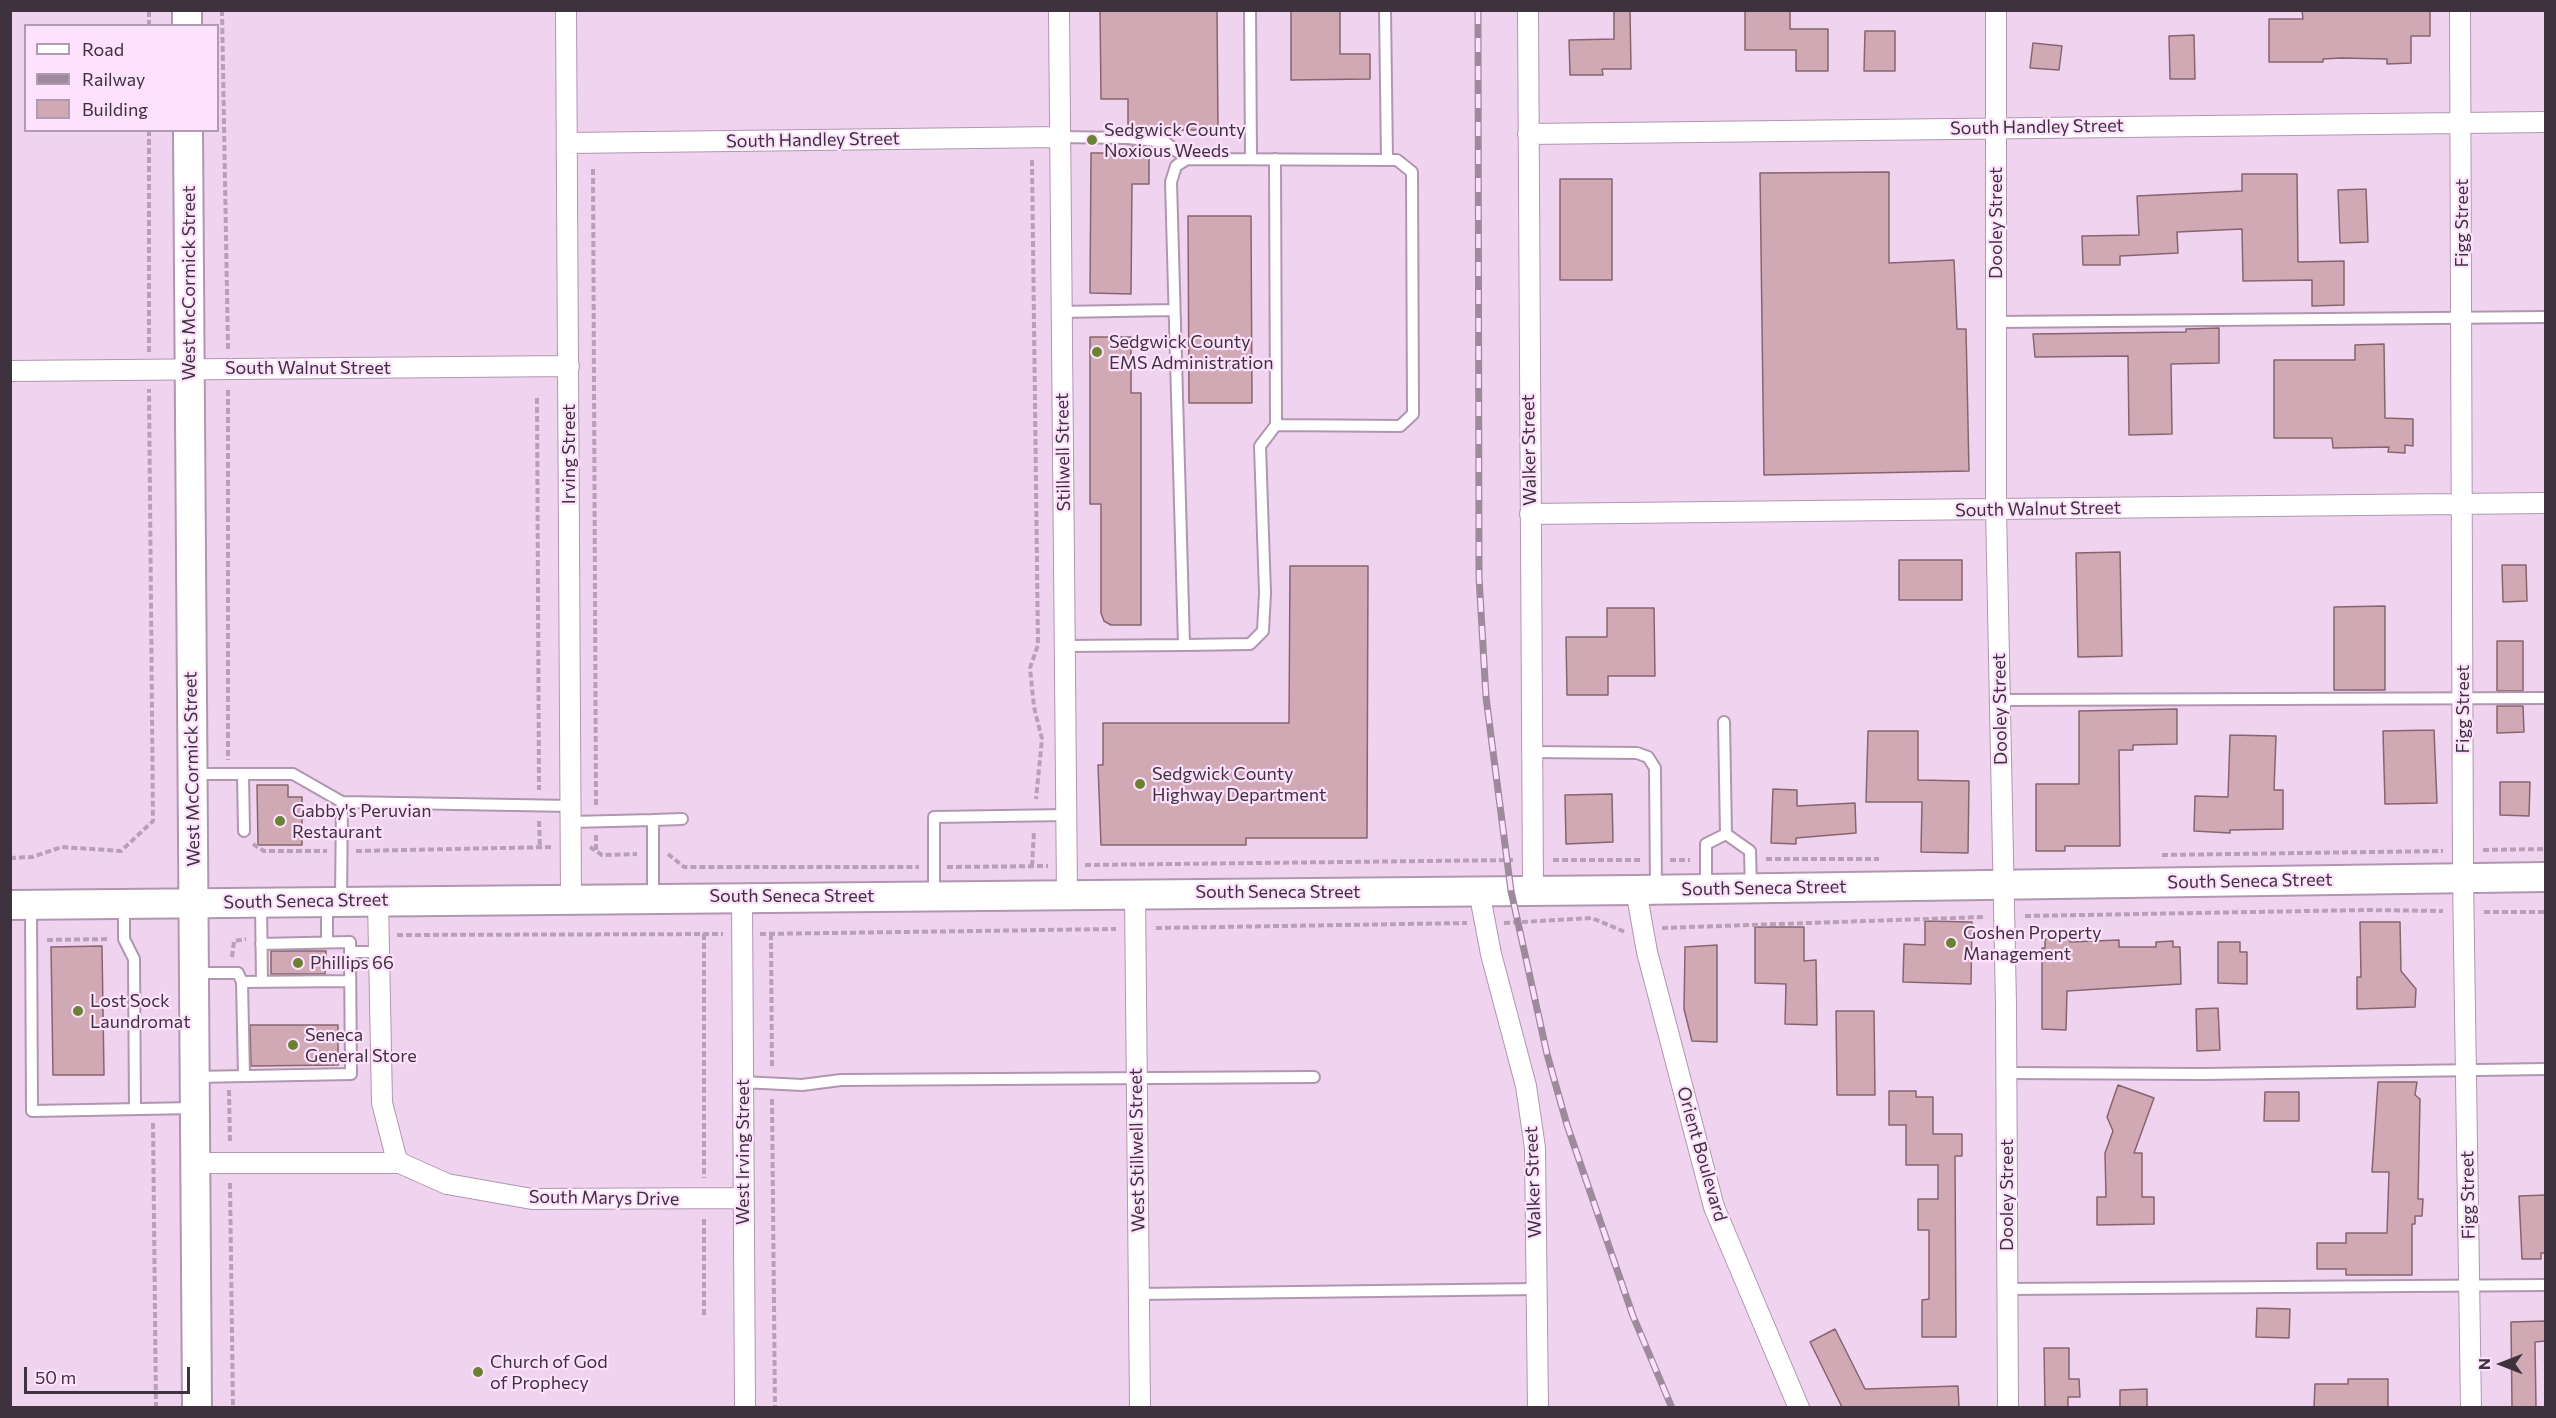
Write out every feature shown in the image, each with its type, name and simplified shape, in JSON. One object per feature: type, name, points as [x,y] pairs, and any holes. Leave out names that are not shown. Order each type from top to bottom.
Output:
[{"type":"street","name":"Irving Street","points":[[566,10],[571,898]]},
{"type":"street","name":"Stillwell Street","points":[[1059,10],[1067,894]]},
{"type":"street","name":"Walker Street","points":[[1528,10],[1533,890]]},
{"type":"street","name":"Dooley Street","points":[[1996,10],[1996,509],[2004,917],[2008,1407]]},
{"type":"street","name":"Figg Street","points":[[2460,10],[2464,504],[2463,912],[2471,1407]]},
{"type":"street","name":"South Handley Street","points":[[1528,134],[2546,122]]},
{"type":"street","name":"West McCormick Street","points":[[188,132],[197,1407]]},
{"type":"street","name":"South Handley Street","points":[[567,143],[1059,137]]},
{"type":"street","name":"South Walnut Street","points":[[10,371],[569,366]]},
{"type":"street","name":"South Walnut Street","points":[[1530,514],[2546,503]]},
{"type":"street","name":"South Seneca Street","points":[[21,904],[1706,889],[2546,877]]},
{"type":"street","name":"Orient Boulevard","points":[[1646,889],[1643,930],[1714,1207],[1799,1407]]},
{"type":"street","name":"Walker Street","points":[[1479,891],[1526,1086],[1535,1148],[1538,1407]]},
{"type":"street","name":"West Stillwell Street","points":[[1135,893],[1140,1407]]},
{"type":"street","name":"West Irving Street","points":[[742,897],[745,1407]]},
{"type":"street","points":[[378,900],[382,1103],[396,1157],[400,1163]]},
{"type":"street","name":"South Marys Drive","points":[[195,1163],[400,1163],[447,1184],[532,1199],[742,1198]]},
{"type":"lane","points":[[1250,10],[1251,159]]},
{"type":"lane","points":[[1385,10],[1387,160]]},
{"type":"lane","points":[[1059,137],[1128,138],[1165,142],[1187,159]]},
{"type":"lane","points":[[1184,645],[1170,182],[1176,166],[1187,159],[1397,160],[1412,172],[1413,414],[1400,426],[1276,425]]},
{"type":"lane","points":[[1066,646],[1250,644],[1263,631],[1265,594],[1260,446],[1276,425],[1275,159]]},
{"type":"lane","points":[[1060,312],[1174,310]]},
{"type":"lane","points":[[1996,322],[2546,317]]},
{"type":"lane","points":[[2000,700],[2546,698]]},
{"type":"lane","points":[[1724,722],[1726,834]]},
{"type":"lane","points":[[1532,752],[1637,753],[1648,756],[1655,768],[1646,889]]},
{"type":"lane","points":[[192,774],[293,774],[342,802],[539,805],[596,821],[682,819]]},
{"type":"lane","points":[[243,774],[244,831]]},
{"type":"lane","points":[[327,942],[334,900],[342,802]]},
{"type":"lane","points":[[934,895],[934,817],[1067,815]]},
{"type":"lane","points":[[653,820],[653,897]]},
{"type":"lane","points":[[1726,834],[1750,851],[1751,888]]},
{"type":"lane","points":[[1706,889],[1706,844],[1726,834]]},
{"type":"lane","points":[[261,902],[262,982]]},
{"type":"lane","points":[[124,903],[124,939],[134,959],[135,1109]]},
{"type":"lane","points":[[21,904],[32,1111],[195,1108]]},
{"type":"lane","points":[[195,1077],[351,1074],[350,942],[261,941]]},
{"type":"lane","points":[[350,952],[378,944]]},
{"type":"lane","points":[[194,972],[238,973],[242,982],[244,1076]]},
{"type":"lane","points":[[242,982],[350,981]]},
{"type":"lane","points":[[2006,1073],[2546,1069]]},
{"type":"lane","points":[[742,1082],[802,1086],[841,1080],[1314,1077]]},
{"type":"lane","points":[[2007,1289],[2546,1285]]},
{"type":"lane","points":[[1139,1294],[1537,1289]]},
{"type":"path","points":[[10,858],[32,857],[62,847],[121,851],[153,821],[149,132]]},
{"type":"path","points":[[1032,160],[1038,645],[1030,668],[1034,707],[1042,739],[1032,866]]},
{"type":"path","points":[[593,169],[596,851]]},
{"type":"path","points":[[537,398],[540,848]]},
{"type":"path","points":[[378,944],[704,934],[1485,923],[1592,918],[1621,933],[1686,925],[2004,917],[2366,910],[2546,912]]},
{"type":"path","points":[[704,934],[704,1317]]},
{"type":"path","points":[[771,934],[775,1407]]},
{"type":"path","points":[[230,973],[234,941],[261,941]]},
{"type":"path","points":[[229,1076],[233,1407]]},
{"type":"building","points":[[1100,10],[1217,10],[1218,130],[1149,130],[1149,133],[1128,130],[1128,99],[1101,99]]},
{"type":"building","points":[[1291,10],[1340,10],[1340,54],[1370,54],[1370,79],[1291,80]]},
{"type":"building","points":[[1614,10],[1630,10],[1631,69],[1602,69],[1603,75],[1570,75],[1569,40],[1614,39]]},
{"type":"building","points":[[1745,10],[1790,10],[1790,29],[1828,29],[1828,71],[1796,71],[1796,50],[1745,50]]},
{"type":"building","points":[[2302,10],[2430,10],[2430,36],[2411,36],[2411,63],[2387,64],[2387,59],[2341,58],[2323,59],[2323,62],[2269,62],[2269,19],[2303,19]]},
{"type":"building","points":[[1865,31],[1895,31],[1895,71],[1864,71]]},
{"type":"building","points":[[2194,35],[2195,79],[2170,79],[2169,36]]},
{"type":"building","points":[[2033,43],[2062,46],[2059,70],[2030,68]]},
{"type":"building","points":[[1128,146],[1149,148],[1149,184],[1132,184],[1131,294],[1090,293],[1091,153],[1128,153]]},
{"type":"building","points":[[1889,172],[1889,263],[1954,260],[1957,329],[1966,329],[1969,471],[1764,475],[1760,173]]},
{"type":"building","points":[[2242,174],[2297,174],[2298,262],[2344,261],[2344,305],[2312,306],[2312,280],[2243,281],[2242,229],[2177,232],[2178,253],[2120,256],[2120,265],[2083,265],[2082,236],[2139,235],[2137,196],[2242,191]]},
{"type":"building","points":[[1560,179],[1612,179],[1612,280],[1560,280]]},
{"type":"building","points":[[2366,189],[2368,242],[2340,243],[2338,190]]},
{"type":"building","points":[[1188,216],[1251,216],[1252,403],[1189,403]]},
{"type":"building","points":[[2219,328],[2219,363],[2171,364],[2172,434],[2129,435],[2128,356],[2035,357],[2033,334],[2186,332],[2186,329]]},
{"type":"building","points":[[1090,337],[1131,337],[1131,393],[1141,393],[1141,625],[1111,625],[1104,621],[1101,613],[1101,504],[1090,504]]},
{"type":"building","points":[[2384,344],[2385,418],[2413,419],[2413,446],[2405,445],[2405,453],[2388,452],[2389,447],[2333,448],[2332,438],[2274,438],[2274,360],[2355,360],[2355,345]]},
{"type":"building","points":[[2120,552],[2122,656],[2078,657],[2076,553]]},
{"type":"building","points":[[1899,560],[1962,560],[1962,600],[1899,600]]},
{"type":"building","points":[[2502,565],[2526,565],[2527,601],[2503,602]]},
{"type":"building","points":[[1290,566],[1368,566],[1367,838],[1246,838],[1246,845],[1101,845],[1098,765],[1103,765],[1103,723],[1289,723]]},
{"type":"building","points":[[2385,606],[2385,690],[2334,690],[2334,607]]},
{"type":"building","points":[[1607,608],[1654,608],[1655,676],[1608,676],[1608,695],[1567,695],[1566,637],[1607,637]]},
{"type":"building","points":[[2497,641],[2523,641],[2523,691],[2497,691]]},
{"type":"building","points":[[2497,706],[2523,706],[2524,732],[2497,733]]},
{"type":"building","points":[[2177,709],[2177,744],[2133,745],[2133,750],[2119,750],[2120,846],[2065,846],[2065,851],[2036,851],[2036,784],[2079,784],[2079,711]]},
{"type":"building","points":[[2434,730],[2437,803],[2385,804],[2383,731]]},
{"type":"building","points":[[1868,731],[1918,731],[1918,780],[1969,781],[1968,853],[1921,852],[1922,802],[1866,802]]},
{"type":"building","points":[[2230,735],[2276,736],[2274,790],[2283,790],[2283,829],[2230,830],[2230,833],[2194,831],[2195,796],[2228,797]]},
{"type":"building","points":[[2500,782],[2530,782],[2529,816],[2500,815]]},
{"type":"building","name":"Gabby's Peruvian Restaurant","points":[[257,785],[288,785],[288,797],[302,797],[302,845],[258,845]]},
{"type":"building","points":[[1773,789],[1797,790],[1797,806],[1855,803],[1856,833],[1796,838],[1796,844],[1771,843]]},
{"type":"building","points":[[1612,794],[1613,842],[1566,844],[1565,795]]},
{"type":"building","points":[[1925,921],[1972,922],[1971,984],[1903,982],[1904,944],[1925,945]]},
{"type":"building","points":[[2360,922],[2400,922],[2401,971],[2416,989],[2415,1007],[2357,1009],[2357,977],[2361,977]]},
{"type":"building","points":[[1755,927],[1804,927],[1804,961],[1816,960],[1817,1025],[1785,1024],[1786,984],[1755,983]]},
{"type":"building","points":[[2045,939],[2070,939],[2070,942],[2119,940],[2119,947],[2156,947],[2156,942],[2173,941],[2173,947],[2180,947],[2181,984],[2067,991],[2066,1030],[2042,1029],[2042,948],[2045,948]]},
{"type":"building","points":[[2218,942],[2240,942],[2240,952],[2247,952],[2247,984],[2218,983]]},
{"type":"building","points":[[1717,945],[1717,1042],[1692,1041],[1684,1009],[1685,947]]},
{"type":"building","name":"Lost Sock Laundromat","points":[[102,946],[104,1075],[53,1075],[51,947]]},
{"type":"building","name":"Phillips 66","points":[[271,951],[326,951],[325,974],[271,974]]},
{"type":"building","points":[[2218,1008],[2220,1050],[2197,1051],[2196,1009]]},
{"type":"building","points":[[1836,1011],[1874,1011],[1875,1095],[1837,1095]]},
{"type":"building","name":"Seneca General Store","points":[[250,1025],[338,1025],[338,1065],[251,1066]]},
{"type":"building","points":[[2378,1082],[2417,1082],[2415,1095],[2420,1099],[2418,1199],[2423,1199],[2422,1216],[2415,1216],[2415,1224],[2412,1224],[2412,1275],[2346,1275],[2346,1269],[2317,1269],[2317,1243],[2346,1243],[2346,1233],[2387,1233],[2389,1172],[2372,1172]]},
{"type":"building","points":[[2118,1085],[2154,1098],[2134,1153],[2142,1153],[2142,1197],[2154,1197],[2154,1224],[2097,1225],[2097,1197],[2106,1197],[2105,1153],[2113,1131],[2107,1117]]},
{"type":"building","points":[[1889,1091],[1916,1091],[1916,1097],[1933,1097],[1933,1134],[1962,1134],[1962,1156],[1955,1156],[1956,1337],[1922,1337],[1922,1300],[1929,1299],[1929,1230],[1918,1230],[1918,1199],[1938,1199],[1938,1165],[1906,1165],[1906,1125],[1889,1125]]},
{"type":"building","points":[[2265,1092],[2299,1092],[2299,1121],[2264,1121]]},
{"type":"building","points":[[2546,1195],[2546,1253],[2541,1253],[2541,1259],[2522,1259],[2519,1196]]},
{"type":"building","points":[[2257,1308],[2290,1309],[2289,1338],[2256,1337]]},
{"type":"building","points":[[2546,1321],[2546,1341],[2535,1342],[2536,1407],[2512,1407],[2511,1322]]},
{"type":"building","points":[[1835,1329],[1865,1389],[1958,1386],[1959,1407],[1842,1407],[1810,1342]]},
{"type":"building","points":[[2044,1348],[2069,1348],[2069,1379],[2079,1379],[2080,1397],[2068,1397],[2068,1407],[2045,1407]]},
{"type":"building","points":[[2348,1379],[2388,1379],[2388,1407],[2314,1407],[2315,1384],[2348,1384]]},
{"type":"building","points":[[2147,1389],[2147,1407],[2120,1407],[2120,1390]]},
{"type":"railway","points":[[1478,10],[1479,577],[1486,697],[1511,891],[1547,1054],[1567,1125],[1633,1316],[1672,1408]]},
{"type":"place","name":"Sedgwick County Noxious Weeds","points":[[1092,140]]},
{"type":"place","name":"Sedgwick County EMS Administration","points":[[1097,352]]},
{"type":"place","name":"Sedgwick County Highway Department","points":[[1140,784]]},
{"type":"place","name":"Gabby's Peruvian Restaurant","points":[[280,821]]},
{"type":"place","name":"Goshen Property Management","points":[[1951,943]]},
{"type":"place","name":"Phillips 66","points":[[298,963]]},
{"type":"place","name":"Lost Sock Laundromat","points":[[78,1011]]},
{"type":"place","name":"Seneca General Store","points":[[293,1045]]},
{"type":"place","name":"Church of God of Prophecy","points":[[478,1372]]}]
